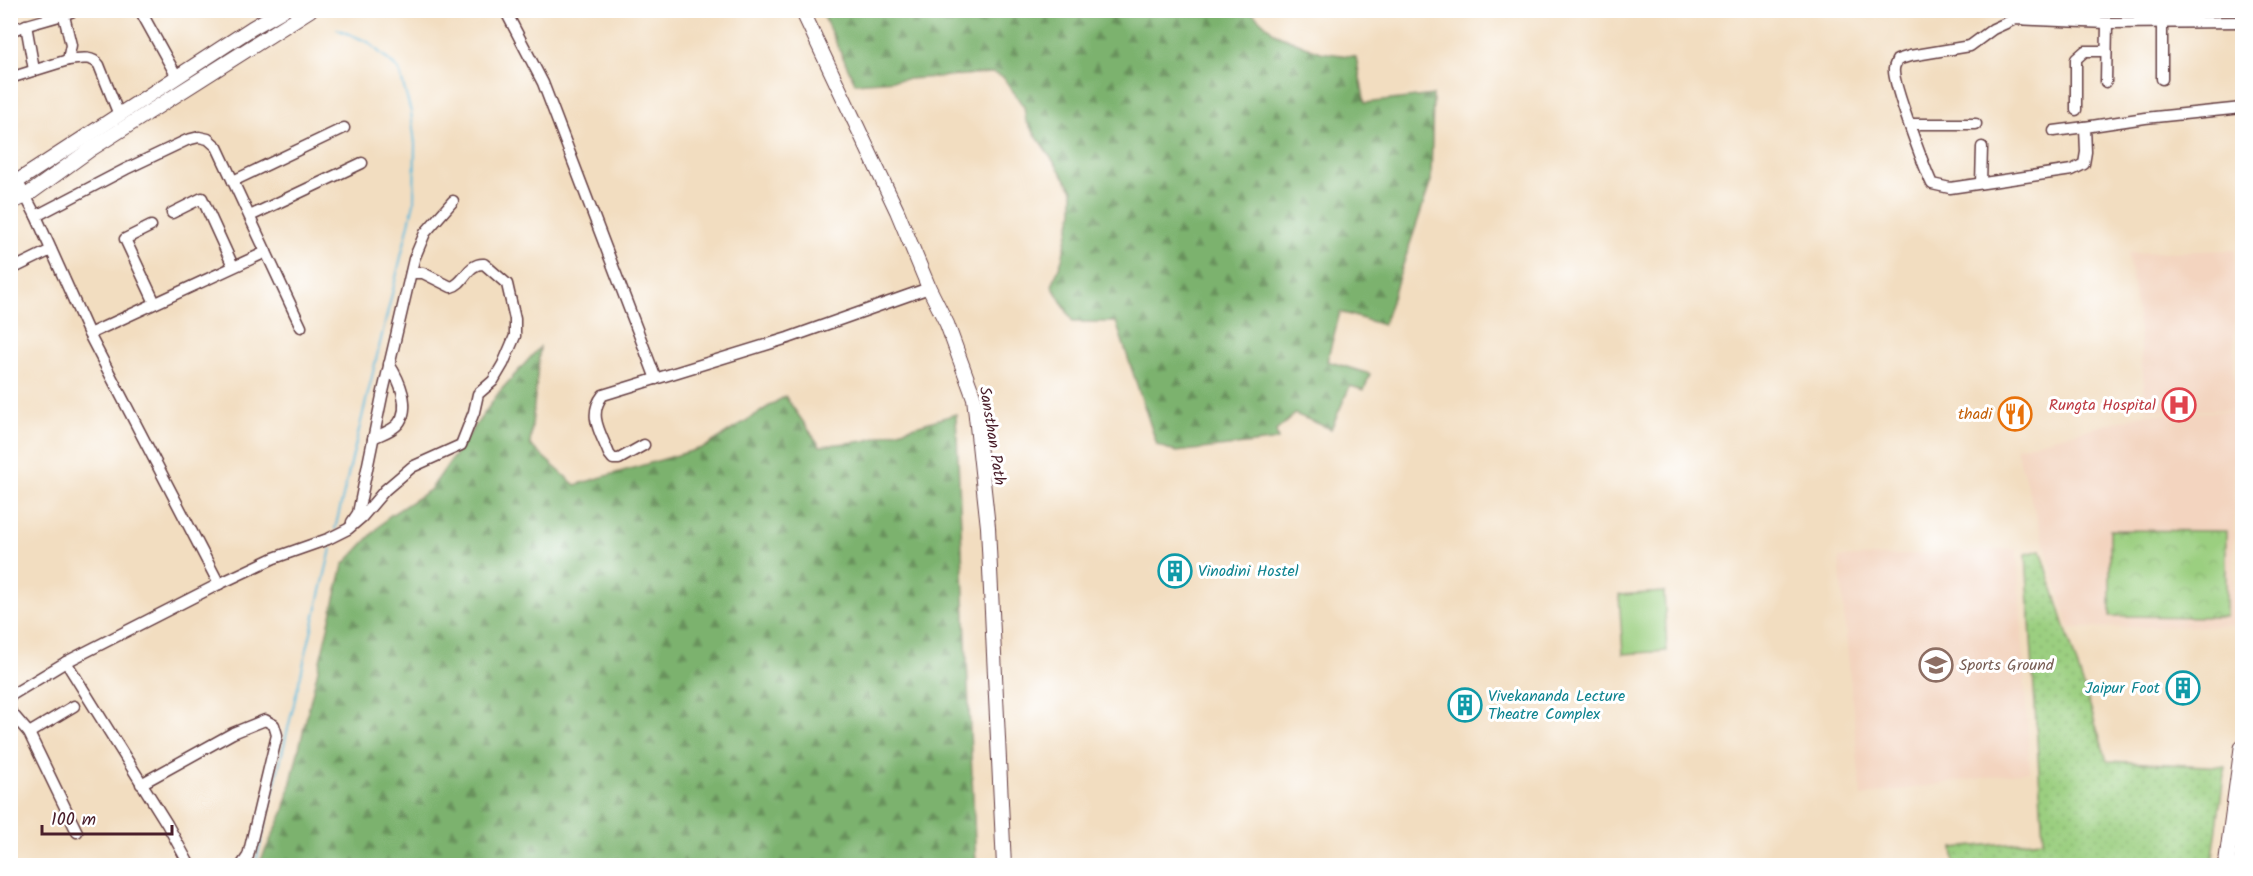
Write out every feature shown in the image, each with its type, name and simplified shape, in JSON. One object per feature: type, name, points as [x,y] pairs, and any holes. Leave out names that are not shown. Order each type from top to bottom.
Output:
[{"type":"main road","points":[[2226,866],[2242,748]]},
{"type":"main road","points":[[2241,866],[2242,855]]},
{"type":"street","points":[[141,10],[177,77]]},
{"type":"street","points":[[219,584],[89,334],[26,196],[14,184],[283,10]]},
{"type":"street","points":[[10,203],[26,196],[90,149],[310,10]]},
{"type":"street","points":[[505,10],[543,82],[656,379]]},
{"type":"street","name":"Sansthan Path","points":[[802,10],[897,211],[929,288],[947,324],[974,398],[988,527],[1004,866]]},
{"type":"street","points":[[10,31],[70,12],[71,45],[68,60]]},
{"type":"street","points":[[2085,127],[2084,164],[2072,170],[1950,188],[1932,184],[1893,70],[1897,60],[1970,46],[1994,29],[2015,19],[2107,23],[2242,22]]},
{"type":"street","points":[[2106,82],[2107,23]]},
{"type":"street","points":[[2162,23],[2162,79]]},
{"type":"street","points":[[26,25],[34,70]]},
{"type":"street","points":[[2076,110],[2076,59],[2085,51],[2106,51]]},
{"type":"street","points":[[10,78],[68,60],[89,58],[95,60],[99,64],[119,115]]},
{"type":"street","points":[[2054,131],[2242,108]]},
{"type":"street","points":[[1910,124],[1976,124]]},
{"type":"street","points":[[233,181],[344,129]]},
{"type":"street","points":[[36,216],[126,168],[187,140],[199,137],[208,139],[217,147],[301,327]]},
{"type":"street","points":[[1981,183],[1982,147]]},
{"type":"street","points":[[250,216],[362,163]]},
{"type":"street","points":[[172,213],[202,198],[233,266]]},
{"type":"street","points":[[348,529],[358,513],[389,364],[414,259],[425,233],[453,201]]},
{"type":"street","points":[[151,226],[125,238],[154,303]]},
{"type":"street","points":[[10,270],[51,250]]},
{"type":"street","points":[[89,334],[266,252]]},
{"type":"street","points":[[10,696],[66,662],[219,584],[274,558],[348,529],[362,517],[385,490],[412,467],[461,446],[478,394],[493,381],[515,336],[507,284],[488,266],[478,264],[473,266],[458,284],[451,287],[423,273],[411,273]]},
{"type":"street","points":[[644,445],[619,459],[613,459],[595,416],[595,405],[603,395],[788,338],[929,288]]},
{"type":"street","points":[[373,438],[398,425],[402,416],[401,388],[398,377],[389,364]]},
{"type":"street","points":[[66,662],[167,824],[189,866]]},
{"type":"street","points":[[29,733],[74,706]]},
{"type":"street","points":[[10,711],[29,733],[77,832]]},
{"type":"street","points":[[141,784],[233,733],[265,720],[274,725],[277,735],[248,856],[241,866]]},
{"type":"shaded area","points":[[2235,250],[2234,410],[2146,410],[2138,320],[2128,253]]},
{"type":"shaded area","points":[[2234,411],[2233,626],[2069,628],[2016,448],[2145,414]]},
{"type":"shaded area","name":"Sports Ground","points":[[2017,549],[2030,771],[1861,796],[1839,558]]},
{"type":"green space","points":[[821,11],[1250,11],[1276,34],[1320,52],[1356,57],[1365,103],[1433,95],[1431,181],[1383,325],[1340,312],[1327,361],[1370,374],[1364,390],[1350,386],[1331,429],[1295,414],[1276,431],[1278,439],[1271,441],[1176,452],[1157,445],[1116,322],[1073,322],[1052,286],[1062,259],[1073,211],[1073,190],[1026,121],[1024,107],[1003,77],[992,73],[855,83]]},
{"type":"green space","points":[[540,347],[530,445],[575,485],[705,447],[785,396],[820,446],[865,441],[956,414],[976,865],[258,866],[284,811],[343,565],[389,516],[430,490],[500,391]]},
{"type":"green space","points":[[2110,530],[2226,531],[2226,617],[2110,616]]},
{"type":"green space","points":[[2041,550],[2107,761],[2225,767],[2212,865],[1955,865],[1953,848],[2043,840],[2026,554]]},
{"type":"green space","points":[[1664,592],[1667,651],[1623,654],[1619,595]]},
{"type":"waterway","points":[[335,529],[414,203],[415,144],[411,112],[399,70],[368,42],[337,29]]},
{"type":"waterway","points":[[252,866],[257,858],[331,549]]},
{"type":"place","name":"Rungta Hospital","points":[[2179,405]]},
{"type":"place","name":"thadi","points":[[2015,414]]},
{"type":"place","name":"Vinodini Hostel","points":[[1175,571]]},
{"type":"place","name":"Sports Ground","points":[[1936,665]]},
{"type":"place","name":"Jaipur Foot","points":[[2183,688]]},
{"type":"place","name":"Vivekananda Lecture Theatre Complex","points":[[1465,705]]}]
